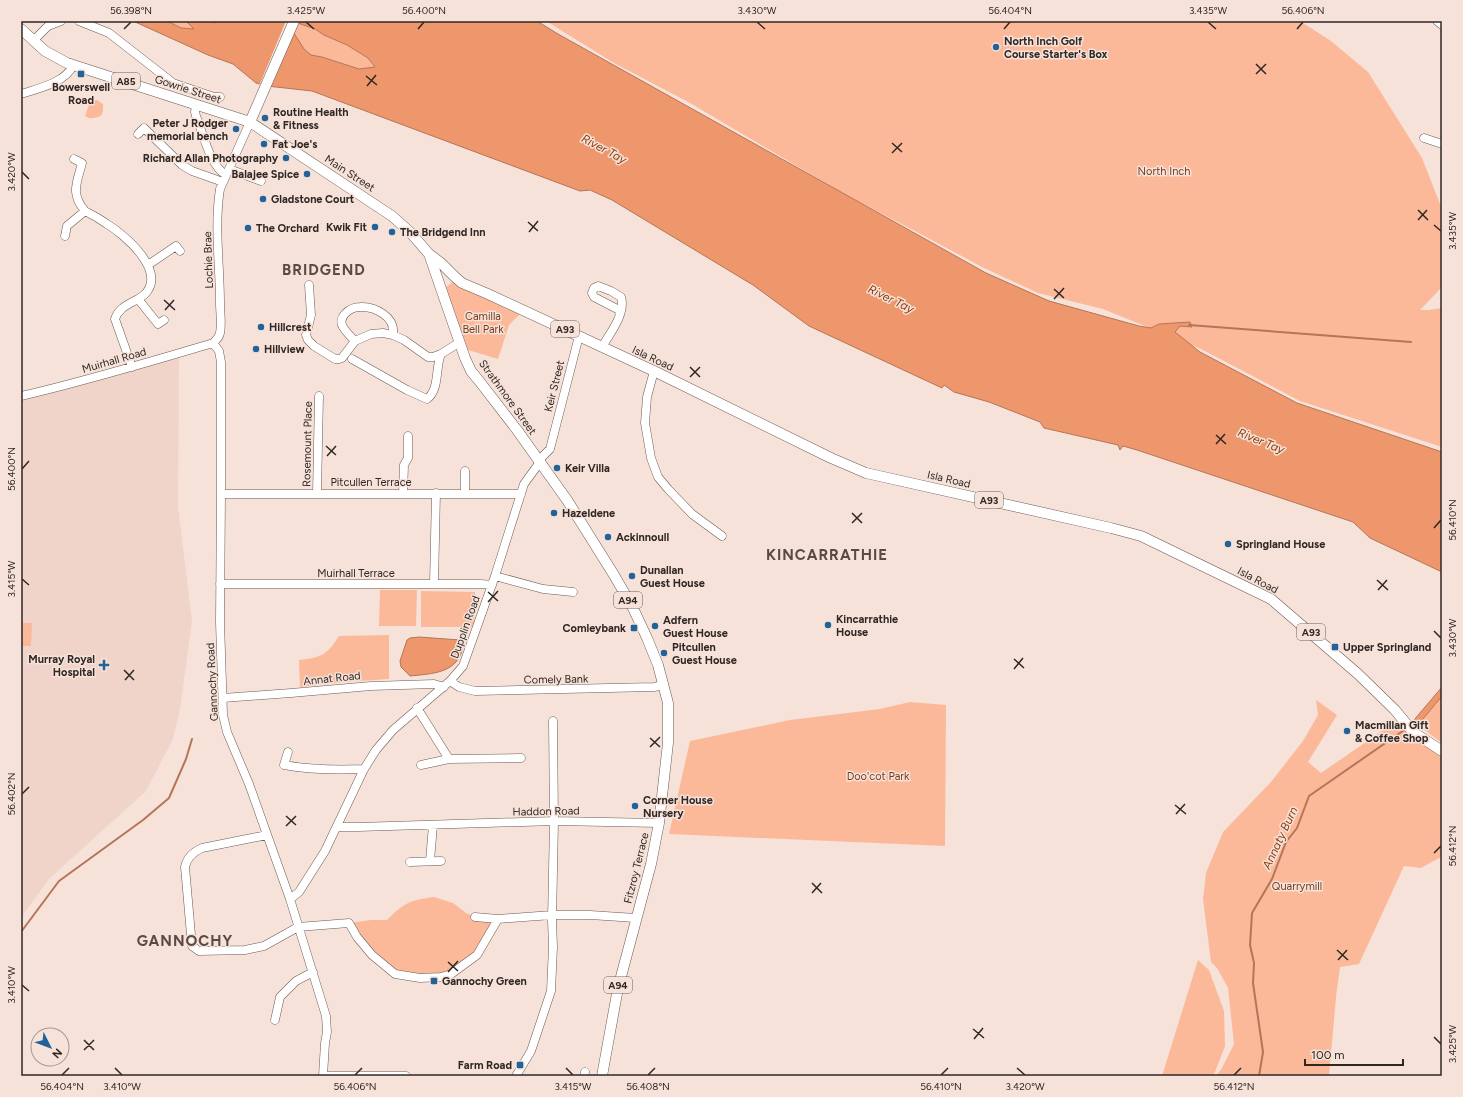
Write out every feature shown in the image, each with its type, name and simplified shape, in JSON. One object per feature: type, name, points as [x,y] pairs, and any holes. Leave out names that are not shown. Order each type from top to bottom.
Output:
[{"type":"main road","points":[[250,122],[294,21]]},
{"type":"main road","name":"A85","points":[[21,29],[45,51],[73,65]]},
{"type":"main road","name":"Gowrie Street","points":[[73,65],[250,122]]},
{"type":"main road","name":"Main Street","points":[[250,122],[392,216],[410,232],[429,254]]},
{"type":"main road","name":"Isla Road","points":[[429,254],[462,283],[654,371],[831,458],[866,473],[1141,536],[1271,599],[1358,674],[1394,710],[1413,732],[1442,751]]},
{"type":"main road","name":"Strathmore Street","points":[[429,254],[471,370],[540,462]]},
{"type":"main road","name":"A94","points":[[540,462],[567,500],[633,608],[658,665],[668,703],[668,743],[659,823]]},
{"type":"main road","name":"Fitzroy Terrace","points":[[636,918],[651,864],[659,823]]},
{"type":"main road","name":"A94","points":[[602,1076],[618,988],[636,918]]},
{"type":"street","points":[[33,41],[41,31],[60,21]]},
{"type":"street","points":[[80,21],[109,33],[173,83],[214,97],[220,96]]},
{"type":"street","points":[[1437,21],[1442,25]]},
{"type":"street","points":[[21,94],[42,88],[65,76],[70,72],[73,65]]},
{"type":"street","points":[[196,105],[195,112],[212,157],[222,173],[226,176]]},
{"type":"street","name":"Lochie Brae","points":[[213,343],[218,338],[220,333],[218,200],[226,176],[250,122]]},
{"type":"street","points":[[138,134],[144,128],[182,166],[192,171],[249,180],[260,180]]},
{"type":"street","points":[[1424,138],[1442,144]]},
{"type":"street","points":[[74,159],[82,163],[74,190],[85,211],[114,229],[141,255],[148,265],[152,275],[150,286],[145,294],[120,310],[115,319],[132,367]]},
{"type":"street","points":[[65,236],[67,226],[85,211]]},
{"type":"street","points":[[148,265],[176,246],[180,251]]},
{"type":"street","points":[[309,285],[311,315],[306,335],[308,340],[326,354],[339,359],[344,356],[355,341],[371,334],[383,333],[393,335],[404,340],[428,357],[441,354],[460,342]]},
{"type":"street","points":[[138,299],[158,324],[164,320]]},
{"type":"street","points":[[355,341],[342,327],[342,318],[344,315],[358,307],[371,309],[387,317],[393,326],[393,335]]},
{"type":"street","points":[[602,347],[621,311]]},
{"type":"street","name":"Keir Street","points":[[540,462],[542,457],[550,449],[579,336]]},
{"type":"street","name":"Muirhall Road","points":[[21,396],[71,384],[213,343]]},
{"type":"street","name":"Gannochy Road","points":[[213,343],[219,351],[220,362],[220,622],[223,715],[227,732],[249,784],[290,899],[313,972],[327,1023],[323,1076]]},
{"type":"street","points":[[352,359],[407,390],[427,399],[434,390],[441,354]]},
{"type":"street","points":[[654,371],[648,397],[645,423],[651,458],[658,477],[692,514],[722,536]]},
{"type":"street","name":"Rosemount Place","points":[[317,494],[319,396]]},
{"type":"street","points":[[403,494],[404,465],[408,458],[408,436]]},
{"type":"street","name":"Dupplin Road","points":[[290,899],[299,892],[325,851],[364,770],[376,750],[393,730],[447,684],[463,666],[492,585],[524,484],[540,462]]},
{"type":"street","points":[[465,471],[465,493]]},
{"type":"street","points":[[434,584],[436,493]]},
{"type":"street","name":"Pitcullen Terrace","points":[[221,494],[521,494]]},
{"type":"street","points":[[495,576],[543,589],[573,592]]},
{"type":"street","name":"Muirhall Terrace","points":[[220,584],[492,585]]},
{"type":"street","name":"Comely Bank","points":[[447,684],[475,691],[654,687],[664,685]]},
{"type":"street","name":"Annat Road","points":[[223,698],[370,686],[447,684]]},
{"type":"street","points":[[417,708],[449,759]]},
{"type":"street","points":[[516,1076],[531,1051],[551,991],[553,947],[552,915],[554,821],[553,721]]},
{"type":"street","points":[[288,752],[284,765],[299,768],[330,770],[364,770]]},
{"type":"street","points":[[421,765],[449,759],[521,758]]},
{"type":"street","name":"Haddon Road","points":[[337,827],[554,821],[659,823]]},
{"type":"street","points":[[430,861],[433,825]]},
{"type":"street","points":[[267,836],[202,848],[194,852],[187,860],[185,867],[192,946],[199,951],[245,950],[264,946],[298,927],[350,923],[357,937],[372,955],[395,974],[420,978],[434,978],[451,974],[477,955],[498,919]]},
{"type":"street","points":[[410,862],[442,861]]},
{"type":"street","points":[[475,917],[498,919],[552,915],[590,915],[636,918]]},
{"type":"street","points":[[275,1020],[280,997],[296,981],[313,972]]},
{"type":"street","points":[[323,1076],[406,1076]]},
{"type":"shaded area","name":"Murray Royal Hospital","points":[[179,358],[178,507],[192,621],[180,709],[173,739],[146,791],[50,878],[21,917],[21,400]]},
{"type":"green space","points":[[167,21],[186,21],[195,29],[181,28]]},
{"type":"green space","name":"North Inch","points":[[546,21],[1300,21],[1331,41],[1368,72],[1422,158],[1442,209],[1442,287],[1420,310],[1442,308],[1442,447],[1300,401],[1201,349],[1103,309],[1038,293],[984,268],[846,195],[690,103],[614,63]]},
{"type":"green space","points":[[295,22],[315,29],[324,35],[347,45],[368,58],[375,68],[362,70],[311,55],[304,49],[292,31]]},
{"type":"green space","points":[[92,100],[97,100],[103,104],[101,116],[91,118],[85,116]]},
{"type":"green space","name":"Camilla Bell Park","points":[[454,281],[522,312],[509,325],[498,359],[468,350],[446,287]]},
{"type":"green space","points":[[380,590],[417,590],[416,626],[379,626]]},
{"type":"green space","points":[[421,591],[475,592],[474,627],[421,627]]},
{"type":"green space","points":[[21,623],[32,623],[31,646],[21,646]]},
{"type":"green space","points":[[389,635],[389,679],[300,687],[299,660],[313,658],[327,652],[339,636]]},
{"type":"green space","points":[[1442,696],[1442,743],[1418,725]]},
{"type":"green space","name":"Quarrymill","points":[[1316,700],[1337,715],[1308,762],[1321,773],[1395,722],[1442,755],[1442,858],[1439,858],[1421,868],[1404,866],[1359,964],[1340,967],[1329,1076],[1216,1076],[1222,1068],[1234,1044],[1228,988],[1217,968],[1211,962],[1203,899],[1206,873],[1223,832],[1271,782],[1303,741],[1318,715]]},
{"type":"green space","name":"Doo'cot Park","points":[[910,702],[946,705],[945,846],[669,834],[690,741],[790,720],[880,709]]},
{"type":"green space","points":[[434,897],[453,903],[466,913],[475,917],[498,919],[477,955],[451,974],[395,974],[372,955],[349,923],[371,920],[387,920],[408,903],[419,899]]},
{"type":"green space","points":[[1198,960],[1209,970],[1224,1011],[1225,1046],[1212,1076],[1162,1076]]},
{"type":"water","name":"River Tay","points":[[133,21],[167,21],[181,28],[194,29],[186,21],[212,21],[214,23],[218,21],[537,21],[986,273],[1049,301],[1139,326],[1151,328],[1159,324],[1190,322],[1192,327],[1180,326],[1175,332],[1200,352],[1297,403],[1442,452],[1442,572],[1370,538],[1353,522],[1137,450],[1123,446],[1120,450],[1118,445],[1044,428],[1040,422],[989,402],[954,392],[944,385],[942,388],[809,326],[753,285],[612,200],[590,190],[580,191],[312,91],[267,86],[256,83],[233,64],[208,55]],"holes":[[[295,22],[315,29],[324,35],[347,45],[368,58],[375,67],[359,69],[311,55],[304,49],[292,30]]]},
{"type":"water","points":[[419,637],[460,640],[464,644],[460,656],[456,662],[445,670],[424,675],[410,676],[401,667],[400,661],[407,640],[410,638]]},
{"type":"water","points":[[1442,687],[1442,696],[1418,725],[1414,720]]},
{"type":"pier","points":[[286,21],[298,21],[267,88],[259,86]]},
{"type":"waterway","points":[[1189,325],[1411,342]]},
{"type":"waterway","name":"Annaty Burn","points":[[1259,1076],[1263,1052],[1253,983],[1254,963],[1250,945],[1252,913],[1272,879],[1286,842],[1297,828],[1309,796],[1407,728]]},
{"type":"waterway","points":[[21,932],[59,881],[143,820],[169,798],[186,759],[192,739]]},
{"type":"place","name":"North Inch Golf Course Starter's Box","points":[[996,47]]},
{"type":"place","name":"Bowerswell Road","points":[[81,74]]},
{"type":"place","name":"Routine Health & Fitness","points":[[265,118]]},
{"type":"place","name":"Peter J Rodger memorial bench","points":[[236,129]]},
{"type":"place","name":"Fat Joe's","points":[[264,144]]},
{"type":"place","name":"Richard Allan Photography","points":[[286,158]]},
{"type":"place","name":"Balajee Spice","points":[[307,174]]},
{"type":"place","name":"Gladstone Court","points":[[263,199]]},
{"type":"place","name":"Kwik Fit","points":[[375,227]]},
{"type":"place","name":"The Orchard","points":[[248,228]]},
{"type":"place","name":"The Bridgend Inn","points":[[392,232]]},
{"type":"place","name":"Hillcrest","points":[[261,327]]},
{"type":"place","name":"Hillview","points":[[256,349]]},
{"type":"place","name":"Keir Villa","points":[[557,468]]},
{"type":"place","name":"Hazeldene","points":[[554,513]]},
{"type":"place","name":"Ackinnoull","points":[[608,537]]},
{"type":"place","name":"Springland House","points":[[1228,544]]},
{"type":"place","name":"Dunallan Guest House","points":[[632,576]]},
{"type":"place","name":"Kincarrathie House","points":[[828,625]]},
{"type":"place","name":"Adfern Guest House","points":[[655,626]]},
{"type":"place","name":"Comleybank","points":[[634,628]]},
{"type":"place","name":"Upper Springland","points":[[1335,647]]},
{"type":"place","name":"Pitcullen Guest House","points":[[664,653]]},
{"type":"place","name":"Murray Royal Hospital","points":[[104,665]]},
{"type":"place","name":"Macmillan Gift & Coffee Shop","points":[[1347,731]]},
{"type":"place","name":"Corner House Nursery","points":[[635,806]]},
{"type":"place","name":"Gannochy Green","points":[[434,981]]},
{"type":"place","name":"Farm Road","points":[[520,1065]]},
{"type":"district","name":"BRIDGEND","points":[[324,270]]},
{"type":"district","name":"KINCARRATHIE","points":[[827,555]]},
{"type":"district","name":"GANNOCHY","points":[[185,941]]}]
